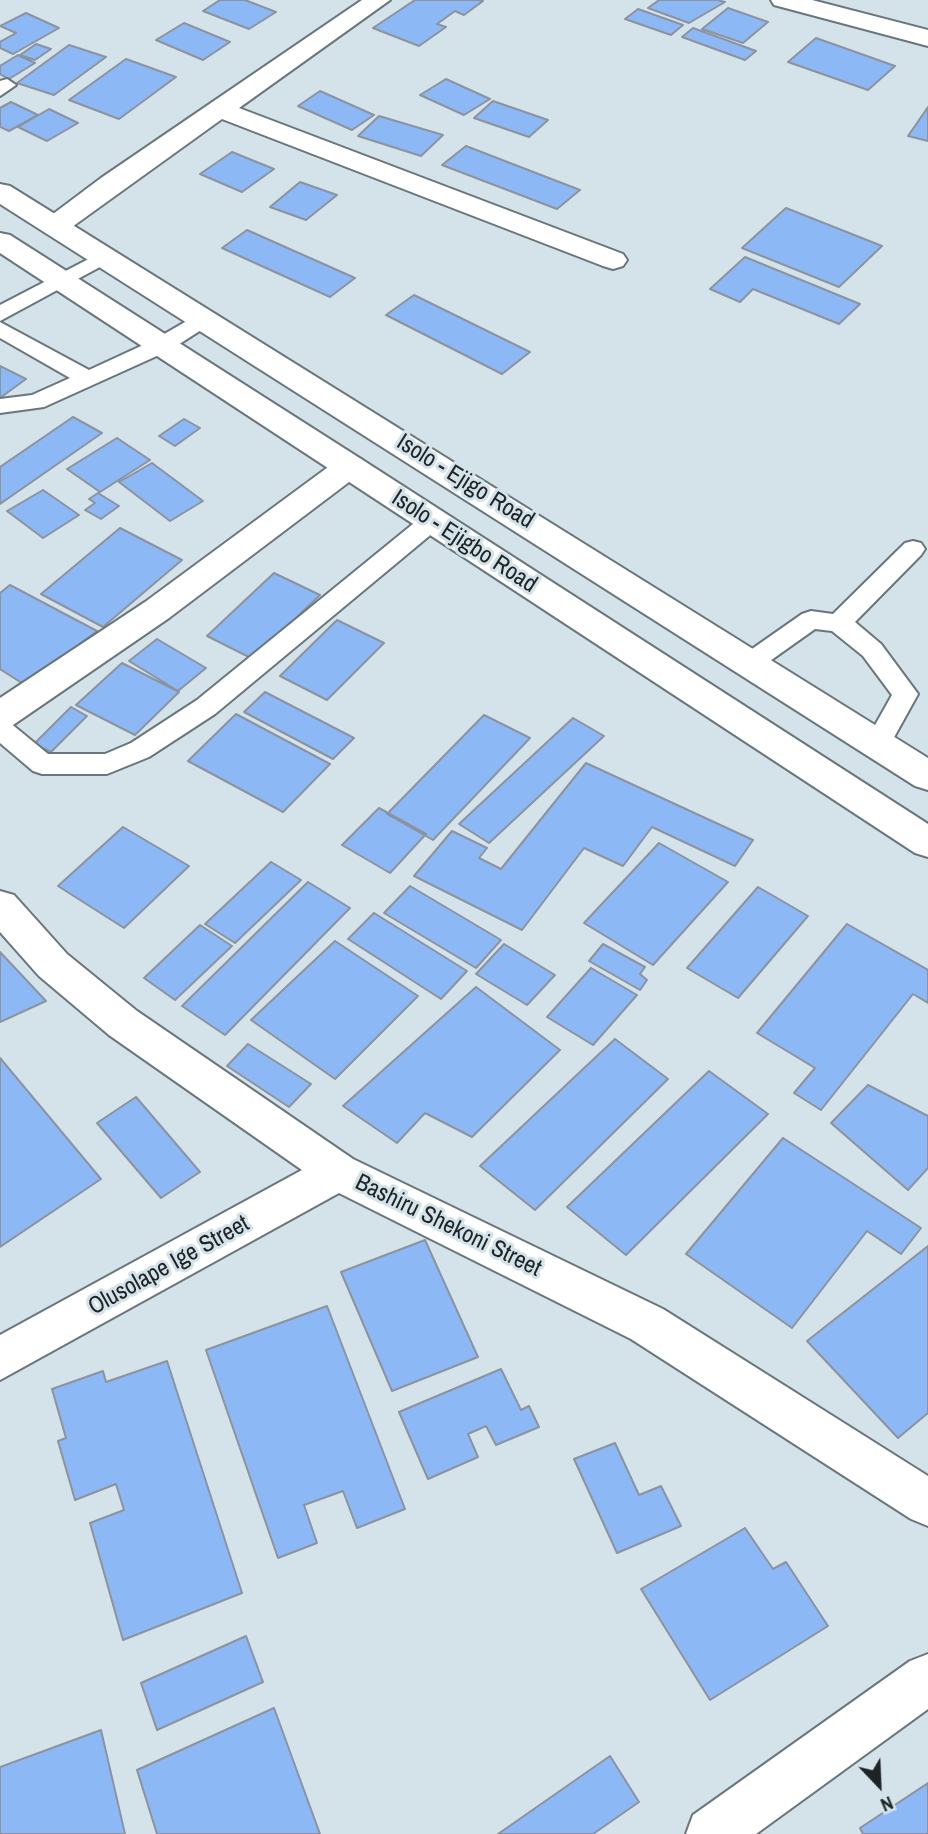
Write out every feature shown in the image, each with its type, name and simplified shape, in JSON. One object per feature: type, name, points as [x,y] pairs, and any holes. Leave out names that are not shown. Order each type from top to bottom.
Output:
[{"type":"street","points":[[55,226],[378,0]]},
{"type":"street","points":[[783,0],[928,38]]},
{"type":"street","points":[[219,110],[613,260]]},
{"type":"street","name":"Isolo - Ejigo Road","points":[[0,192],[751,662],[928,776]]},
{"type":"street","name":"Isolo - Ejigbo Road","points":[[0,242],[350,466],[928,844]]},
{"type":"street","points":[[0,716],[157,610],[350,466]]},
{"type":"street","name":"Bashiru Shekoni Street","points":[[0,906],[53,965],[123,1023],[338,1172],[647,1324],[928,1503]]},
{"type":"street","name":"Olusolape Ige Street","points":[[0,1359],[338,1172]]},
{"type":"street","points":[[712,1834],[928,1679]]},
{"type":"lane","points":[[0,314],[104,257]]},
{"type":"lane","points":[[0,406],[36,402],[85,377],[162,345],[204,318]]},
{"type":"lane","points":[[0,329],[85,377]]},
{"type":"lane","points":[[0,729],[42,764],[107,764],[141,750],[206,707],[432,521]]},
{"type":"lane","points":[[839,623],[914,549]]},
{"type":"lane","points":[[751,662],[811,620],[839,623],[872,650],[905,694],[878,743]]},
{"type":"building","points":[[220,0],[245,0],[276,12],[249,29],[203,11]]},
{"type":"building","points":[[415,0],[483,1],[464,15],[455,11],[437,24],[446,27],[419,46],[373,28]]},
{"type":"building","points":[[659,0],[725,2],[689,23],[648,8]]},
{"type":"building","points":[[728,8],[768,22],[743,43],[702,29]]},
{"type":"building","points":[[638,9],[683,25],[671,35],[625,19]]},
{"type":"building","points":[[26,13],[59,28],[13,54],[0,48],[0,42],[16,33],[0,26]]},
{"type":"building","points":[[184,23],[230,42],[203,60],[156,40]]},
{"type":"building","points":[[693,28],[756,51],[745,60],[682,37]]},
{"type":"building","points":[[816,38],[895,66],[868,90],[788,62]]},
{"type":"building","points":[[36,44],[51,49],[35,60],[20,55]]},
{"type":"building","points":[[69,45],[106,57],[54,95],[17,83]]},
{"type":"building","points":[[18,55],[35,63],[9,79],[0,74],[0,66]]},
{"type":"building","points":[[126,59],[176,77],[119,119],[69,100]]},
{"type":"building","points":[[446,79],[490,99],[464,115],[420,95]]},
{"type":"building","points":[[320,91],[374,115],[352,130],[298,106]]},
{"type":"building","points":[[493,101],[548,120],[529,137],[474,118]]},
{"type":"building","points":[[11,102],[38,115],[9,131],[0,127],[0,108]]},
{"type":"building","points":[[928,107],[928,141],[908,136]]},
{"type":"building","points":[[49,109],[78,123],[47,141],[18,127]]},
{"type":"building","points":[[379,116],[443,135],[421,156],[358,136]]},
{"type":"building","points":[[466,146],[580,190],[557,209],[442,165]]},
{"type":"building","points":[[232,152],[274,169],[242,192],[200,174]]},
{"type":"building","points":[[300,182],[337,195],[306,220],[270,207]]},
{"type":"building","points":[[786,208],[882,246],[839,287],[742,248]]},
{"type":"building","points":[[247,230],[355,278],[330,297],[222,248]]},
{"type":"building","points":[[745,257],[860,304],[839,324],[753,289],[740,302],[710,289]]},
{"type":"building","points":[[414,295],[530,352],[502,374],[386,315]]},
{"type":"building","points":[[0,366],[26,379],[0,398]]},
{"type":"building","points":[[73,417],[102,433],[0,504],[0,467]]},
{"type":"building","points":[[184,419],[200,428],[175,446],[159,436]]},
{"type":"building","points":[[117,438],[150,460],[100,492],[67,469]]},
{"type":"building","points":[[152,463],[203,501],[170,521],[119,482]]},
{"type":"building","points":[[43,490],[79,515],[43,538],[7,511]]},
{"type":"building","points":[[98,493],[119,506],[101,519],[85,510],[95,503],[89,499]]},
{"type":"building","points":[[120,528],[182,560],[103,627],[41,594]]},
{"type":"building","points":[[274,573],[320,595],[253,659],[207,636]]},
{"type":"building","points":[[10,585],[97,631],[25,685],[0,669],[0,593]]},
{"type":"building","points":[[337,620],[384,643],[327,700],[280,676]]},
{"type":"building","points":[[157,639],[206,668],[178,691],[129,661]]},
{"type":"building","points":[[122,663],[179,692],[135,735],[76,705]]},
{"type":"building","points":[[265,692],[354,738],[333,759],[244,712]]},
{"type":"building","points":[[71,707],[87,716],[51,752],[34,744]]},
{"type":"building","points":[[236,714],[330,764],[283,812],[188,761]]},
{"type":"building","points":[[484,715],[530,738],[433,840],[387,814]]},
{"type":"building","points":[[573,718],[604,736],[489,843],[459,824]]},
{"type":"building","points":[[586,763],[753,840],[735,866],[652,827],[623,866],[584,848],[522,930],[414,876],[452,831],[487,848],[479,858],[501,869]]},
{"type":"building","points":[[379,808],[426,834],[390,873],[342,845]]},
{"type":"building","points":[[123,827],[189,866],[124,928],[58,886]]},
{"type":"building","points":[[659,843],[728,882],[653,965],[584,923]]},
{"type":"building","points":[[271,862],[301,880],[235,943],[205,924]]},
{"type":"building","points":[[308,882],[350,908],[225,1035],[182,1006]]},
{"type":"building","points":[[410,886],[501,940],[476,968],[384,913]]},
{"type":"building","points":[[758,887],[808,916],[738,998],[687,968]]},
{"type":"building","points":[[374,913],[467,971],[441,999],[348,939]]},
{"type":"building","points":[[847,924],[928,970],[928,1003],[913,994],[821,1110],[794,1093],[815,1068],[757,1033]]},
{"type":"building","points":[[200,925],[232,946],[175,1000],[144,978]]},
{"type":"building","points":[[335,941],[418,996],[335,1079],[251,1020]]},
{"type":"building","points":[[504,944],[555,975],[527,1005],[476,974]]},
{"type":"building","points":[[603,944],[645,967],[640,974],[647,980],[640,990],[589,961]]},
{"type":"building","points":[[0,952],[46,1001],[0,1022]]},
{"type":"building","points":[[591,968],[637,995],[593,1045],[547,1017]]},
{"type":"building","points":[[476,987],[560,1050],[472,1137],[425,1113],[397,1143],[343,1106]]},
{"type":"building","points":[[615,1039],[668,1079],[535,1210],[480,1166]]},
{"type":"building","points":[[248,1044],[311,1084],[289,1107],[227,1066]]},
{"type":"building","points":[[0,1058],[101,1179],[0,1247]]},
{"type":"building","points":[[709,1071],[768,1114],[626,1255],[567,1207]]},
{"type":"building","points":[[868,1085],[928,1116],[928,1168],[908,1190],[831,1123]]},
{"type":"building","points":[[136,1097],[200,1172],[161,1198],[97,1123]]},
{"type":"building","points":[[783,1138],[921,1228],[901,1254],[867,1231],[792,1328],[686,1254]]},
{"type":"building","points":[[425,1240],[478,1357],[392,1391],[341,1272]]},
{"type":"building","points":[[928,1246],[928,1413],[898,1438],[807,1341]]},
{"type":"building","points":[[327,1306],[405,1509],[357,1528],[343,1491],[304,1505],[317,1543],[278,1558],[206,1350]]},
{"type":"building","points":[[167,1361],[242,1593],[123,1640],[90,1523],[124,1510],[116,1484],[75,1500],[58,1441],[66,1438],[52,1389],[103,1371],[106,1382]]},
{"type":"building","points":[[501,1369],[521,1410],[529,1406],[539,1427],[496,1445],[486,1426],[468,1434],[478,1457],[428,1479],[399,1412]]},
{"type":"building","points":[[615,1443],[639,1495],[661,1486],[681,1526],[617,1553],[574,1459]]},
{"type":"building","points":[[745,1528],[773,1569],[786,1562],[828,1626],[710,1700],[641,1589]]},
{"type":"building","points":[[246,1636],[263,1682],[157,1730],[141,1683]]},
{"type":"building","points":[[274,1708],[320,1834],[157,1834],[137,1770]]},
{"type":"building","points":[[101,1730],[125,1834],[0,1834],[0,1767]]},
{"type":"building","points":[[610,1756],[639,1802],[593,1834],[498,1834]]},
{"type":"building","points":[[928,1783],[928,1834],[863,1834],[860,1828]]}]
